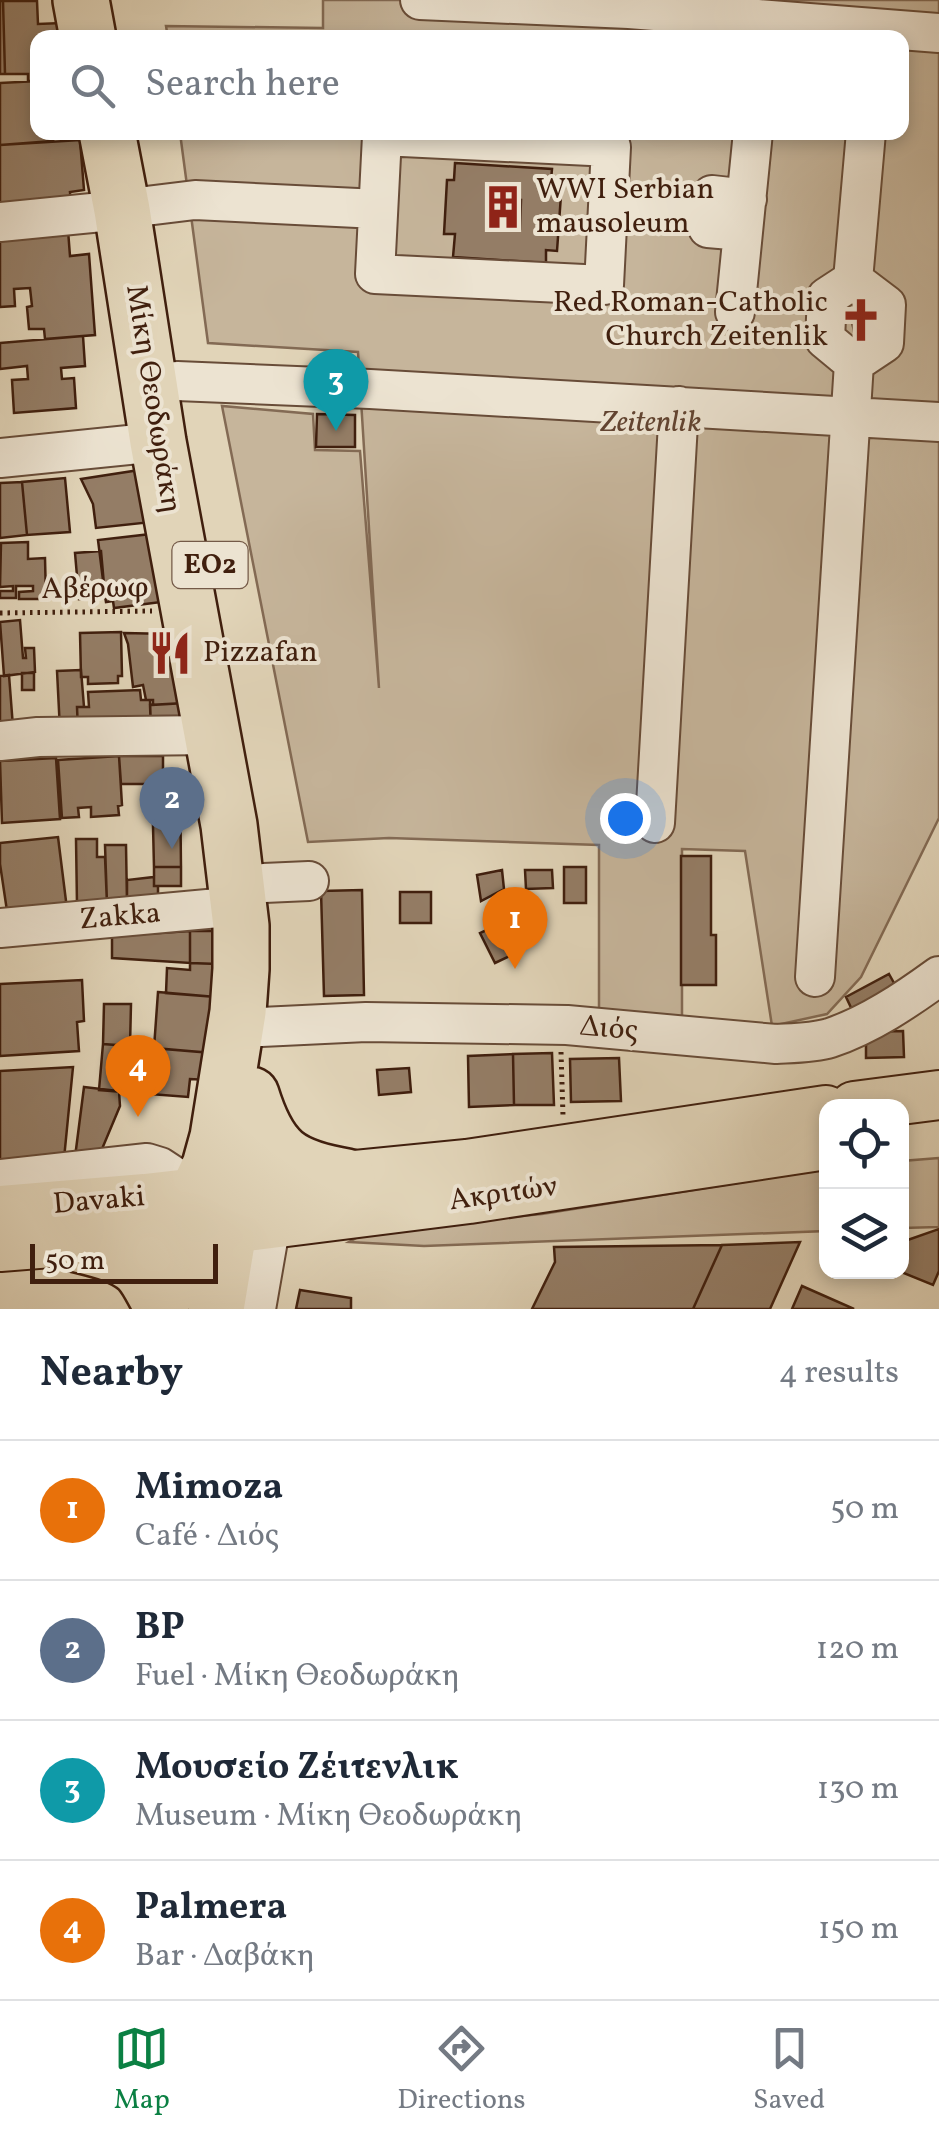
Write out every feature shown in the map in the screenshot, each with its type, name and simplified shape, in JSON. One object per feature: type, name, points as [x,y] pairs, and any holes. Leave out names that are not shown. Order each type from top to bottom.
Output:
[{"type":"highway","points":[[81,0],[87,30]]},
{"type":"highway","points":[[109,0],[115,30]]},
{"type":"highway","name":"Μίκη Θεοδωράκη","points":[[110,140],[134,208],[176,380],[271,890],[261,1027],[251,1096],[223,1213],[216,1309]]},
{"type":"highway","name":"Μίκη Θεοδωράκη","points":[[132,140],[134,208],[158,442],[212,735],[229,825],[271,890]]},
{"type":"highway","name":"Μίκη Θεοδωράκη","points":[[223,1213],[210,1166],[236,1026],[241,969],[271,890]]},
{"type":"highway","points":[[251,1096],[277,1150],[306,1168],[347,1177]]},
{"type":"highway","name":"Μίκη Θεοδωράκη","points":[[158,1307],[223,1213]]},
{"type":"highway","points":[[70,1242],[133,1265],[143,1274],[158,1307]]},
{"type":"main road","points":[[908,1099],[939,1095]]},
{"type":"main road","name":"Ακριτών","points":[[223,1213],[347,1177],[466,1164],[819,1111]]},
{"type":"main road","points":[[909,1132],[939,1127]]},
{"type":"main road","name":"Ακριτών","points":[[223,1213],[469,1199],[819,1146]]},
{"type":"main road","name":"Davaki","points":[[0,1210],[223,1213]]},
{"type":"main road","name":"Davaki","points":[[0,1247],[70,1242],[223,1213]]},
{"type":"street","points":[[420,0],[630,5],[764,29],[792,30]]},
{"type":"street","points":[[909,33],[939,33]]},
{"type":"street","points":[[382,140],[375,274],[604,286],[611,147],[465,140]]},
{"type":"street","points":[[735,312],[753,140]]},
{"type":"street","points":[[814,978],[854,363],[884,343],[886,306],[854,280],[865,140]]},
{"type":"street","points":[[0,222],[194,200],[378,208]]},
{"type":"street","points":[[608,207],[709,214],[708,228],[745,215]]},
{"type":"street","points":[[176,380],[939,422]]},
{"type":"street","points":[[655,823],[679,406]]},
{"type":"street","points":[[0,458],[158,442]]},
{"type":"street","points":[[0,741],[212,735]]},
{"type":"street","name":"Zakka","points":[[0,928],[271,890]]},
{"type":"street","name":"Διός","points":[[261,1027],[366,1022],[560,1025],[802,1043],[828,1038],[868,1021],[939,976]]},
{"type":"street","points":[[0,1179],[147,1163],[160,1167],[223,1213],[260,1291]]},
{"type":"path","name":"Αβέρωφ","points":[[0,613],[190,610]]},
{"type":"path","points":[[560,1025],[564,1150]]},
{"type":"green space","name":"Zeitenlik","points":[[323,0],[939,0],[939,818],[861,977],[827,1014],[772,1026],[745,851],[682,849],[682,1022],[599,1018],[599,845],[389,838],[308,842],[222,406],[313,414],[315,450],[360,451],[379,688],[358,352],[208,343],[181,140],[909,140],[909,30],[167,30],[166,26],[323,28]]},
{"type":"green space","points":[[939,1158],[939,1227],[909,1228],[909,1160]]},
{"type":"green space","points":[[819,1170],[819,1231],[424,1246],[349,1242],[371,1230],[542,1214]]},
{"type":"building","points":[[3,1],[5,74],[0,74]]},
{"type":"building","points":[[3,1],[37,1],[38,24],[62,23],[63,30],[30,30],[30,81],[28,74],[5,74]]},
{"type":"building","points":[[30,81],[30,140],[53,141],[0,145],[0,83]]},
{"type":"building","points":[[80,140],[84,190],[70,192],[71,204],[0,208],[0,145]]},
{"type":"building","name":"WWI Serbian mausoleum","points":[[455,163],[552,169],[551,180],[562,181],[557,251],[546,250],[546,263],[453,257],[455,234],[444,234],[447,180],[454,180]]},
{"type":"building","points":[[492,198],[521,200],[520,229],[491,227]]},
{"type":"building","points":[[68,230],[70,256],[89,254],[95,335],[45,339],[44,329],[29,329],[30,288],[14,289],[15,306],[0,307],[0,236]]},
{"type":"building","name":"Red Roman-Catholic Church Zeitenlik","points":[[864,309],[871,319],[866,333],[854,332],[851,315]]},
{"type":"building","points":[[83,336],[85,366],[61,368],[62,379],[74,378],[76,408],[14,413],[12,380],[28,379],[27,366],[0,369],[0,343]]},
{"type":"building","points":[[317,414],[355,415],[355,447],[316,447]]},
{"type":"building","points":[[146,469],[152,522],[96,528],[93,504],[81,479]]},
{"type":"building","points":[[65,478],[70,532],[27,535],[22,482]]},
{"type":"building","points":[[22,482],[27,535],[0,538],[0,483]]},
{"type":"building","points":[[160,533],[169,601],[114,608],[113,601],[106,602],[98,540]]},
{"type":"building","points":[[28,542],[28,559],[45,558],[46,599],[19,599],[19,592],[33,591],[33,586],[16,586],[16,598],[0,598],[0,591],[13,591],[13,586],[0,587],[1,543]]},
{"type":"building","points":[[101,551],[105,596],[79,599],[75,553]]},
{"type":"building","points":[[20,620],[23,658],[25,648],[34,648],[35,672],[4,676],[0,622]]},
{"type":"building","points":[[121,632],[122,676],[118,676],[118,683],[88,684],[88,677],[81,677],[80,633]]},
{"type":"building","points":[[124,633],[169,634],[184,703],[153,705],[153,700],[146,700],[143,685],[133,687]]},
{"type":"building","points":[[81,670],[84,707],[77,707],[78,731],[60,730],[57,671]]},
{"type":"building","points":[[22,673],[34,673],[34,690],[22,690]]},
{"type":"building","points":[[9,675],[13,727],[0,727],[0,676]]},
{"type":"building","points":[[140,690],[141,700],[150,700],[151,731],[78,731],[77,707],[89,707],[88,692]]},
{"type":"building","points":[[184,703],[192,730],[151,731],[150,705]]},
{"type":"building","points":[[119,756],[119,815],[91,817],[91,807],[78,808],[79,817],[62,818],[58,760]]},
{"type":"building","points":[[119,756],[163,756],[163,777],[180,777],[181,867],[154,867],[152,784],[121,784]]},
{"type":"building","points":[[56,758],[60,819],[2,823],[0,761]]},
{"type":"building","points":[[58,837],[67,909],[7,911],[0,843]]},
{"type":"building","points":[[76,839],[97,839],[97,857],[105,857],[107,904],[77,905]]},
{"type":"building","points":[[105,845],[126,845],[127,903],[107,904]]},
{"type":"building","points":[[681,856],[711,856],[711,935],[716,935],[716,985],[681,985]]},
{"type":"building","points":[[154,867],[181,867],[181,886],[154,886]]},
{"type":"building","points":[[564,867],[586,867],[586,903],[564,903]]},
{"type":"building","points":[[502,870],[504,889],[481,901],[477,875]]},
{"type":"building","points":[[525,870],[552,870],[553,888],[526,889]]},
{"type":"building","points":[[154,877],[158,904],[127,903],[127,880]]},
{"type":"building","points":[[362,890],[364,995],[324,996],[321,891]]},
{"type":"building","points":[[400,892],[431,892],[431,923],[400,923]]},
{"type":"building","points":[[506,921],[520,951],[495,963],[480,933]]},
{"type":"building","points":[[190,931],[190,963],[112,958],[112,936]]},
{"type":"building","points":[[190,931],[217,931],[217,964],[190,963]]},
{"type":"building","points":[[190,963],[217,964],[215,997],[166,993],[167,968],[190,970]]},
{"type":"building","points":[[889,974],[899,992],[855,1016],[846,997]]},
{"type":"building","points":[[82,980],[84,1021],[77,1022],[79,1051],[0,1056],[0,984]]},
{"type":"building","points":[[158,992],[215,997],[212,1053],[154,1048]]},
{"type":"building","points":[[104,1004],[131,1004],[130,1046],[103,1044]]},
{"type":"building","points":[[903,1031],[904,1057],[866,1058],[866,1032]]},
{"type":"building","points":[[103,1044],[212,1053],[209,1080],[190,1079],[188,1097],[99,1090]]},
{"type":"building","points":[[552,1053],[554,1105],[514,1105],[513,1054]]},
{"type":"building","points":[[513,1054],[514,1105],[469,1107],[468,1056]]},
{"type":"building","points":[[619,1058],[621,1101],[571,1102],[570,1059]]},
{"type":"building","points":[[73,1067],[63,1169],[0,1172],[0,1071]]},
{"type":"building","points":[[409,1068],[411,1092],[379,1095],[377,1070]]},
{"type":"building","points":[[84,1087],[119,1091],[120,1106],[97,1161],[74,1165]]},
{"type":"building","points":[[939,1229],[939,1271],[933,1285],[909,1275],[909,1240]]},
{"type":"building","points":[[800,1242],[770,1309],[693,1309],[722,1245]]},
{"type":"building","points":[[722,1245],[693,1309],[532,1309],[555,1262],[554,1247]]},
{"type":"building","points":[[802,1286],[854,1309],[792,1309]]},
{"type":"building","points":[[300,1290],[351,1298],[351,1309],[296,1309]]},
{"type":"place","name":"WWI Serbian mausoleum","points":[[503,207]]},
{"type":"place","name":"Red Roman-Catholic Church Zeitenlik","points":[[861,320]]},
{"type":"place","name":"Μουσείο Ζέιτενλικ","points":[[336,431]]},
{"type":"place","name":"Pizzafan","points":[[170,653]]},
{"type":"place","name":"BP","points":[[172,849]]},
{"type":"place","name":"Mimoza","points":[[515,969]]},
{"type":"place","name":"Palmera","points":[[138,1117]]}]
